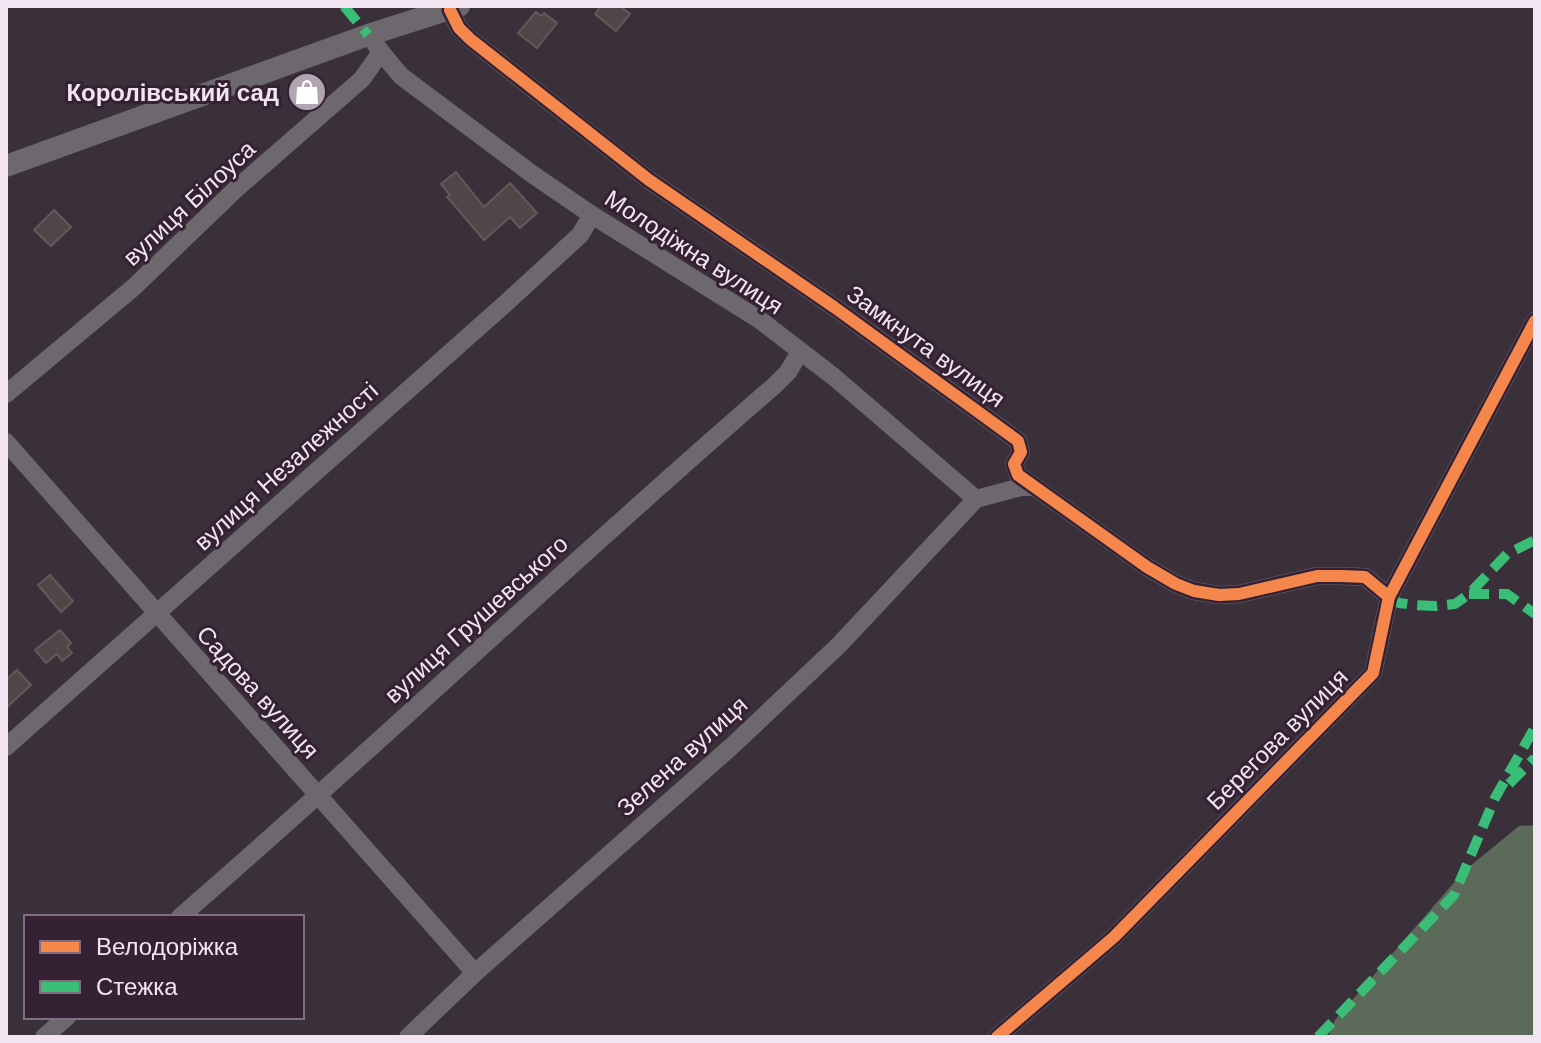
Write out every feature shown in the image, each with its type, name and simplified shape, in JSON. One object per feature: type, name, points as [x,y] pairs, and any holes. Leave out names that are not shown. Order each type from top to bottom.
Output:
[{"type":"street","points":[[6,166],[374,43],[454,8]]},
{"type":"street","name":"Замкнута вулиця","points":[[454,8],[459,28],[470,39],[649,180],[834,307],[1018,441],[1021,452],[1014,470],[1033,487],[1147,567],[1176,584],[1219,595],[1239,594],[1317,576],[1341,576],[1365,577],[1389,597]]},
{"type":"street","name":"Молодіжна вулиця","points":[[374,43],[401,76],[475,132],[592,215],[760,320],[845,386],[976,499]]},
{"type":"street","name":"вулиця Білоуса","points":[[6,394],[134,287],[236,189],[362,79],[374,43]]},
{"type":"street","name":"вулиця Незалежності","points":[[6,747],[548,265],[580,235],[592,215]]},
{"type":"street","name":"Берегова вулиця","points":[[997,1037],[1114,937],[1373,673],[1389,597],[1535,321]]},
{"type":"street","name":"вулиця Грушевського","points":[[182,915],[774,386],[788,372],[800,352]]},
{"type":"street","name":"Садова вулиця","points":[[6,442],[475,973]]},
{"type":"street","points":[[976,499],[1021,487],[1033,487]]},
{"type":"street","name":"Зелена вулиця","points":[[408,1037],[475,973],[732,746],[839,645],[976,499]]},
{"type":"street","points":[[44,1037],[65,1019]]},
{"type":"green space","points":[[1535,825],[1535,1037],[1328,1037],[1335,1020],[1464,871],[1519,826]]},
{"type":"building","points":[[601,6],[620,6],[630,14],[616,31],[595,14]]},
{"type":"building","points":[[536,12],[541,16],[544,13],[557,23],[537,48],[518,33]]},
{"type":"building","points":[[456,172],[484,207],[510,183],[537,213],[520,228],[510,217],[484,240],[447,197],[450,195],[441,184]]},
{"type":"building","points":[[54,210],[71,227],[51,246],[34,230]]},
{"type":"building","points":[[50,575],[73,601],[61,612],[38,585]]},
{"type":"building","points":[[60,630],[71,643],[67,647],[72,653],[62,661],[57,654],[46,663],[35,650]]},
{"type":"building","points":[[17,670],[31,685],[6,708],[6,680]]},
{"type":"marked path","points":[[344,6],[368,35]]},
{"type":"marked path","points":[[1389,597],[1399,603],[1414,605],[1455,604],[1469,594],[1507,554],[1535,540]]},
{"type":"marked path","points":[[1469,594],[1507,594],[1535,614]]},
{"type":"marked path","points":[[1318,1037],[1454,895],[1495,798],[1535,727]]},
{"type":"marked path","points":[[1509,784],[1535,758]]},
{"type":"cycle path","points":[[450,10],[459,28],[470,39],[649,180],[834,307],[1018,441],[1021,452],[1014,464],[1018,475],[1147,567],[1176,584],[1219,595],[1239,594],[1317,576],[1341,576],[1365,577],[1389,597]]},
{"type":"cycle path","points":[[997,1037],[1114,937],[1373,673],[1389,597],[1535,321]]},
{"type":"place","name":"Королівський сад","points":[[307,92]]}]
